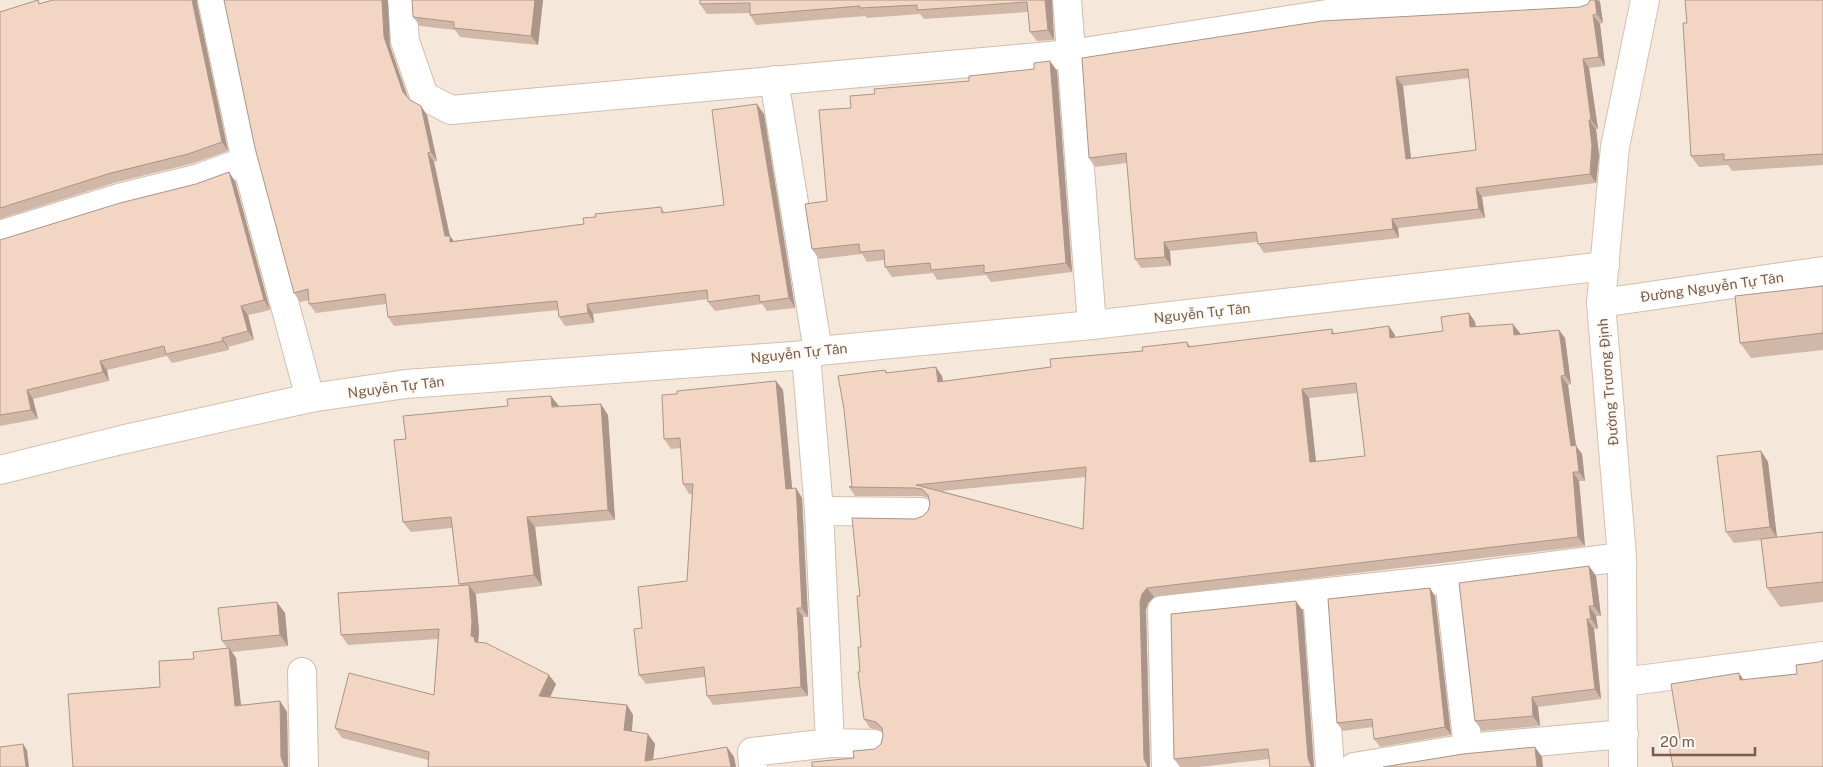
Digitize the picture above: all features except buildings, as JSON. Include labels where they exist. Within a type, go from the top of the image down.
[{"type":"street","points":[[212,0],[246,161],[310,398]]},
{"type":"street","points":[[402,0],[405,40],[424,96],[451,110],[1071,54],[1327,14],[1585,0]]},
{"type":"street","points":[[1068,0],[1092,325]]},
{"type":"street","name":"Đường Trương Định","points":[[1623,767],[1622,557],[1601,303],[1615,147],[1645,0]]},
{"type":"street","points":[[774,80],[812,353],[830,743]]},
{"type":"street","points":[[0,235],[122,197],[199,178],[246,161]]},
{"type":"street","name":"Nguyễn Tự Tân","points":[[0,470],[121,440],[310,398],[406,384],[812,353],[1092,325],[1605,266]]},
{"type":"street","name":"Đường Nguyễn Tự Tân","points":[[1601,303],[1823,271]]},
{"type":"street","points":[[819,511],[921,512]]},
{"type":"street","points":[[1166,767],[1162,610],[1449,579],[1622,557]]},
{"type":"street","points":[[1449,579],[1468,748]]},
{"type":"street","points":[[1317,594],[1330,767]]},
{"type":"street","points":[[1623,682],[1823,656]]},
{"type":"street","points":[[302,672],[304,767]]},
{"type":"street","points":[[1354,767],[1468,748],[1624,734]]},
{"type":"street","points":[[753,767],[752,752],[830,743],[874,744]]},
{"type":"shaded area","points":[[0,0],[1823,0],[1823,767],[0,767]]}]
